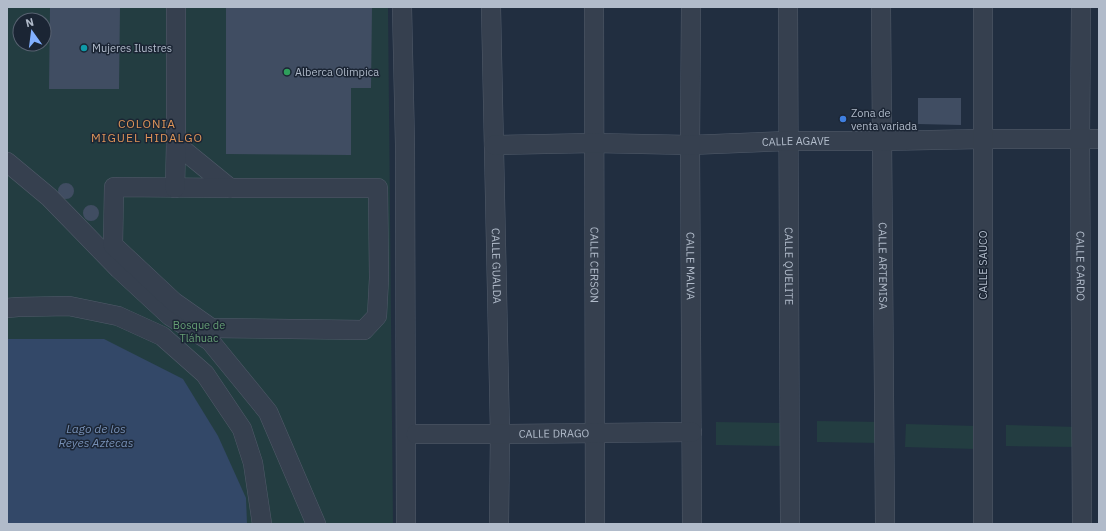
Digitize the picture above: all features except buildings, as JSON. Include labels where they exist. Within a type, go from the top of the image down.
[{"type":"street","points":[[175,188],[176,7]]},
{"type":"street","points":[[402,7],[405,145],[406,524]]},
{"type":"street","name":"CALLE GUALDA","points":[[491,7],[500,434],[499,524]]},
{"type":"street","name":"CALLE CERSON","points":[[594,7],[595,524]]},
{"type":"street","name":"CALLE MALVA","points":[[691,7],[690,145],[692,524]]},
{"type":"street","name":"CALLE QUELITE","points":[[788,7],[790,524]]},
{"type":"street","name":"CALLE ARTEMISA","points":[[881,7],[885,524]]},
{"type":"street","name":"CALLE SAUCO","points":[[983,7],[983,524]]},
{"type":"street","name":"CALLE CARDO","points":[[1081,7],[1080,139],[1082,524]]},
{"type":"street","name":"CALLE AGAVE","points":[[494,145],[594,143],[690,145],[789,141],[1099,139]]},
{"type":"street","points":[[176,144],[230,188]]},
{"type":"street","points":[[7,162],[49,197],[119,269],[170,316],[210,341],[268,412],[316,524]]},
{"type":"street","points":[[114,187],[175,188],[378,188],[379,278],[377,316],[364,330],[212,328],[174,302],[113,244],[114,187]]},
{"type":"street","points":[[7,308],[69,306],[118,316],[162,336],[205,374],[242,428],[253,463],[262,524]]},
{"type":"street","points":[[162,336],[170,316]]},
{"type":"street","name":"CALLE DRAGO","points":[[416,434],[692,432]]},
{"type":"green space","name":"Bosque de Tláhuac","points":[[7,7],[388,7],[393,524],[7,524]]},
{"type":"green space","points":[[817,421],[882,422],[882,443],[817,442]]},
{"type":"green space","points":[[716,422],[788,423],[788,446],[716,445]]},
{"type":"green space","points":[[906,424],[976,426],[976,449],[905,447]]},
{"type":"green space","points":[[1006,425],[1077,427],[1077,447],[1006,446]]},
{"type":"water","name":"Lago de los Reyes Aztecas","points":[[7,339],[104,339],[183,379],[218,436],[246,498],[247,524],[7,524]]},
{"type":"place","name":"Mujeres Ilustres","points":[[84,48]]},
{"type":"place","name":"Alberca Olimpica","points":[[287,72]]},
{"type":"place","name":"Zona de venta variada","points":[[843,119]]},
{"type":"district","name":"COLONIA MIGUEL HIDALGO","points":[[147,130]]}]
